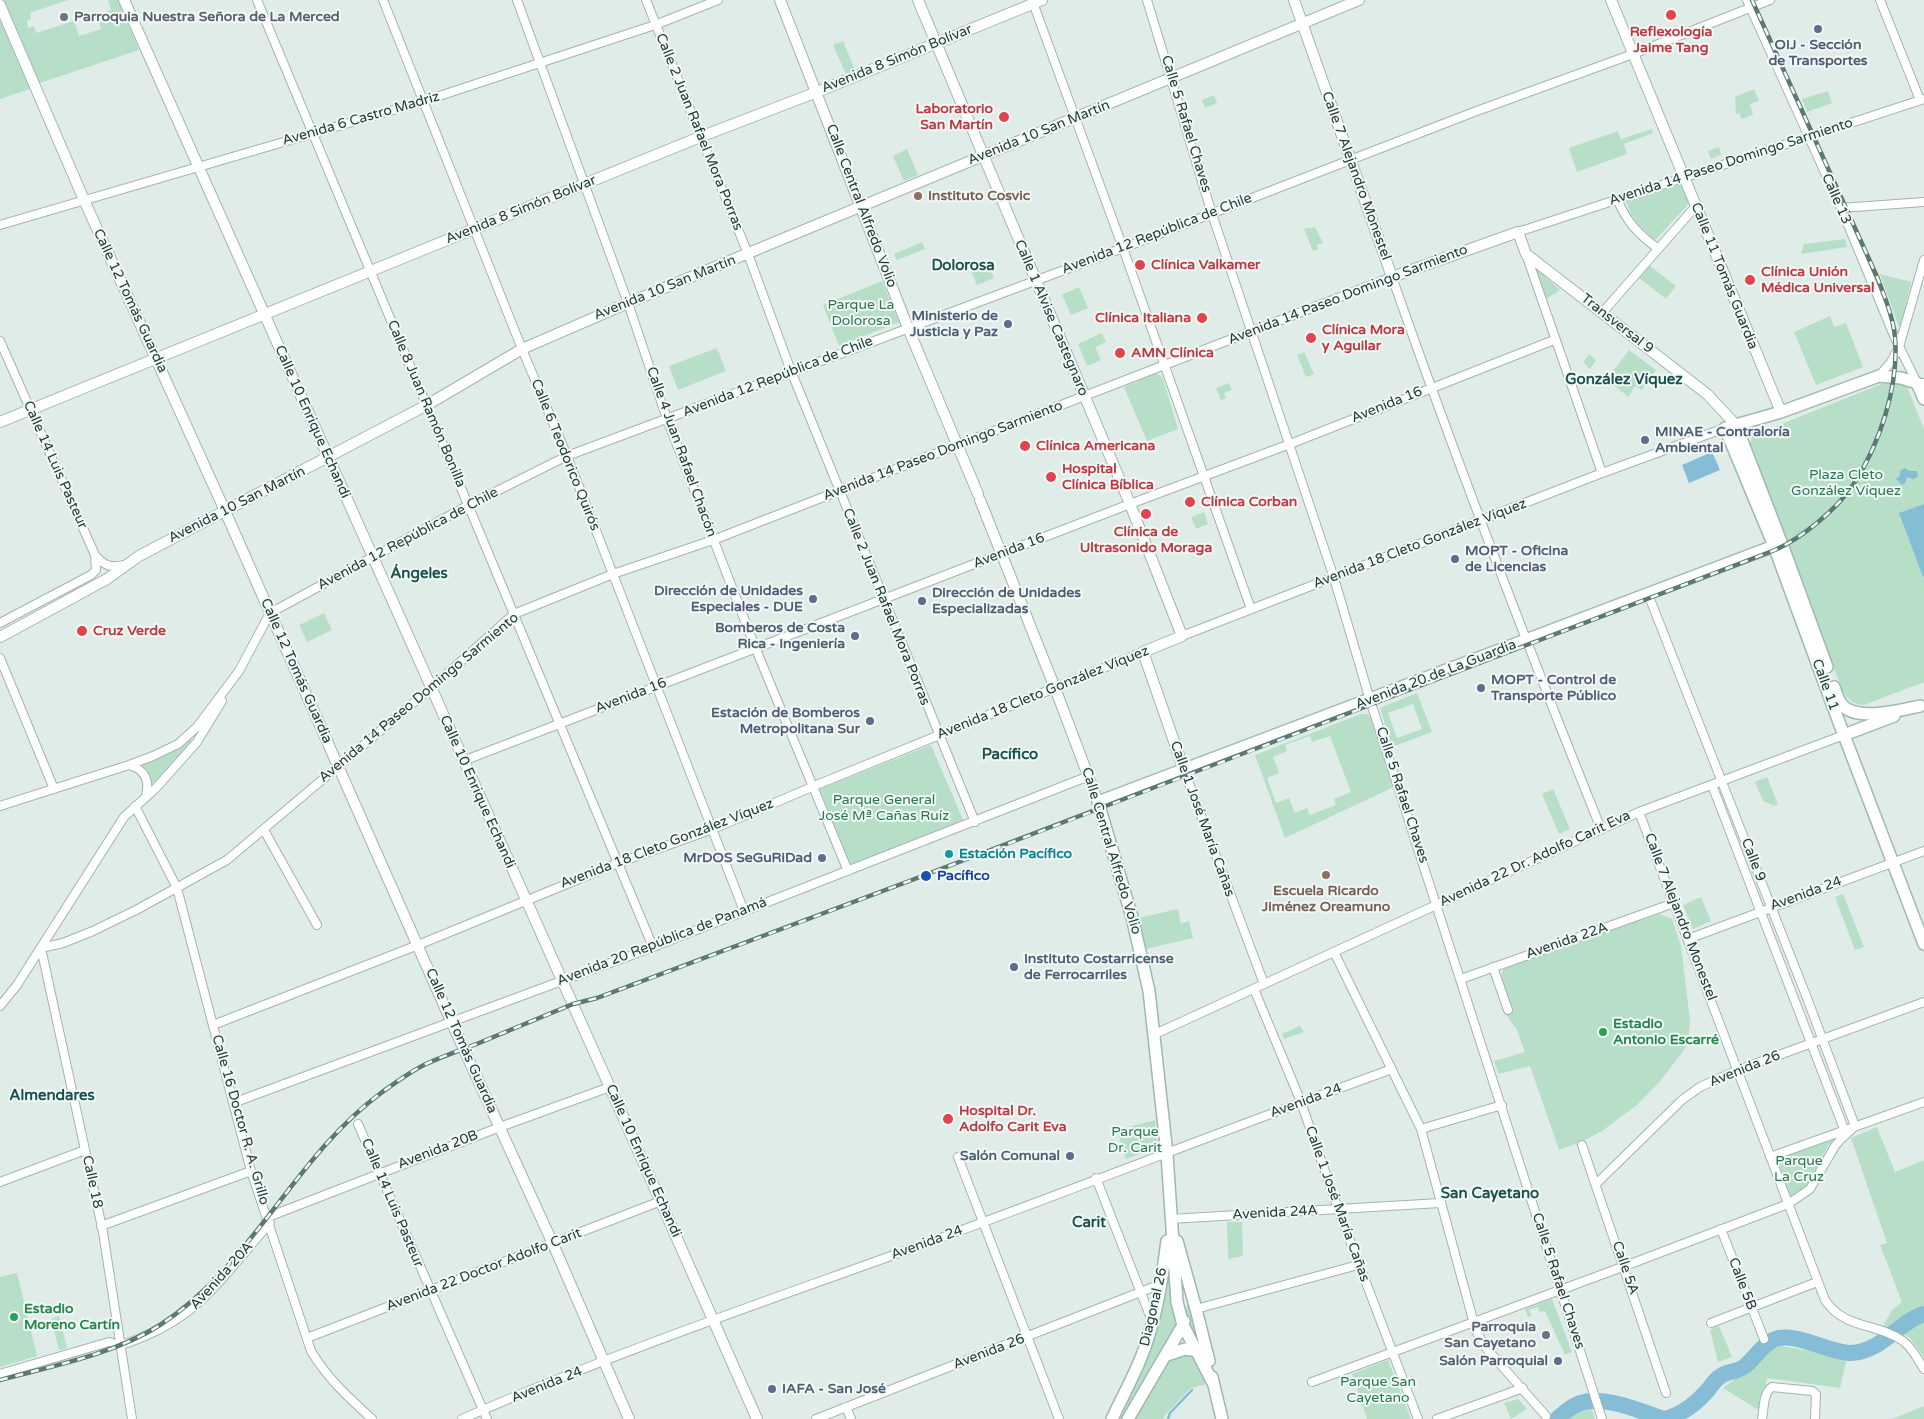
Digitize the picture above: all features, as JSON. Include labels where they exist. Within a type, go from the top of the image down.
[{"type":"main road","name":"Avenida 18 Cleto González Víquez","points":[[1730,426],[1781,412],[1879,376],[1901,378],[1921,383]]},
{"type":"main road","name":"Calle 13","points":[[1921,383],[1924,399]]},
{"type":"main road","name":"Calle 11","points":[[1730,426],[1838,700],[1843,707],[1860,713],[1885,713],[1922,705]]},
{"type":"main road","name":"Calle 11","points":[[1778,545],[1834,709],[1924,944]]},
{"type":"main road","name":"Avenida 20 de La Guardia","points":[[1098,802],[1778,545]]},
{"type":"main road","name":"Avenida 22 Dr. Adolfo Carit Eva","points":[[1844,735],[1922,705]]},
{"type":"main road","points":[[1834,709],[1850,718],[1858,719],[1885,713]]},
{"type":"main road","name":"Calle Central Alfredo Volio","points":[[1098,802],[1149,991],[1167,1154],[1177,1302],[1183,1325],[1213,1382]]},
{"type":"main road","name":"Calle Central Alfredo Volio","points":[[1170,1219],[1196,1309],[1222,1419]]},
{"type":"main road","name":"Diagonal 26","points":[[1112,1419],[1142,1357],[1153,1322],[1161,1284],[1170,1219]]},
{"type":"main road","name":"Diagonal 26","points":[[1128,1419],[1183,1325],[1185,1272]]},
{"type":"main road","points":[[1167,1355],[1185,1349],[1198,1351]]},
{"type":"street","name":"Calle 10 Enrique Echandi","points":[[124,0],[200,166],[372,559],[757,1419]]},
{"type":"street","name":"Calle 8 Juan Ramón Bonilla","points":[[257,0],[653,947]]},
{"type":"street","name":"Calle 6 Teodorico Quirós","points":[[383,0],[522,349],[567,456],[744,911]]},
{"type":"street","name":"Calle 4 Juan Rafael Chacón","points":[[517,0],[628,303],[667,419],[755,647],[848,872]]},
{"type":"street","name":"Calle 2 Juan Rafael Mora Porras","points":[[646,0],[748,254],[791,372],[974,822]]},
{"type":"street","name":"Avenida 6 Castro Madriz","points":[[0,225],[424,101],[655,25],[718,0]]},
{"type":"street","name":"Calle Central Alfredo Volio","points":[[780,0],[908,328],[1056,688],[1098,802]]},
{"type":"street","name":"Calle 1 Alvise Castegnaro","points":[[918,0],[1130,504],[1182,636]]},
{"type":"street","name":"Calle 5 Rafael Chaves","points":[[1147,0],[1212,214],[1334,578],[1370,700],[1602,1419]]},
{"type":"street","name":"Calle 7 Alejandro Monestel","points":[[1294,0],[1431,388],[1526,641],[1601,829]]},
{"type":"street","name":"Avenida 10 San Martín","points":[[0,636],[108,579],[139,556],[328,459],[427,405],[522,349],[628,303],[1359,0]]},
{"type":"street","name":"Calle 11 Tomás Guardia","points":[[1611,0],[1781,412]]},
{"type":"street","name":"Avenida 12 República de Chile","points":[[270,613],[468,505],[567,456],[1123,248],[1474,112],[1633,54],[1748,4],[1770,0]]},
{"type":"street","points":[[1880,0],[1922,99]]},
{"type":"street","name":"Avenida 8 Simón Bolívar","points":[[0,422],[370,270],[817,92],[1036,1]]},
{"type":"street","points":[[1036,1],[1251,609]]},
{"type":"street","name":"Calle 13","points":[[1748,4],[1841,208],[1899,347],[1921,383]]},
{"type":"street","name":"Calle 12 Tomás Guardia","points":[[0,5],[84,200],[225,511],[451,1021],[553,1244],[629,1419]]},
{"type":"street","name":"Avenida 14 Paseo Domingo Sarmiento","points":[[40,948],[93,931],[227,860],[431,688],[514,614],[613,574],[714,540],[1392,278],[1518,232],[1922,99]]},
{"type":"street","points":[[1617,199],[1623,214],[1633,228],[1657,248]]},
{"type":"street","points":[[1841,208],[1924,202]]},
{"type":"street","points":[[1602,313],[1657,248],[1695,207]]},
{"type":"street","points":[[1518,232],[1554,340],[1602,473]]},
{"type":"street","name":"Transversal 9","points":[[1526,254],[1707,394],[1730,426]]},
{"type":"street","points":[[1879,376],[1891,362],[1899,347],[1924,260]]},
{"type":"street","points":[[1915,290],[1924,292]]},
{"type":"street","name":"Avenida 16","points":[[463,761],[755,647],[1290,444],[1554,340]]},
{"type":"street","name":"Calle 14 Luis Pasteur","points":[[0,341],[95,555]]},
{"type":"street","name":"Avenida 18 Cleto González Víquez","points":[[213,1025],[418,945],[618,862],[713,829],[812,786],[1182,636],[1602,473],[1730,426]]},
{"type":"street","points":[[95,555],[100,561],[111,567],[127,565]]},
{"type":"street","points":[[0,623],[91,575],[96,570],[95,555]]},
{"type":"street","name":"Calle 9","points":[[1648,594],[1772,907],[1855,1126]]},
{"type":"street","points":[[0,1006],[17,985],[118,826],[146,795],[156,788],[197,742],[270,613]]},
{"type":"street","name":"Calle 1 José María Cañas","points":[[1143,652],[1184,770],[1264,984]]},
{"type":"street","points":[[0,658],[54,789]]},
{"type":"street","points":[[0,806],[129,765],[169,749],[187,737],[197,727],[239,670]]},
{"type":"street","name":"Avenida 22 Dr. Adolfo Carit Eva","points":[[1155,1034],[1639,812],[1844,735]]},
{"type":"street","points":[[129,765],[136,767],[145,776],[148,789],[146,795]]},
{"type":"street","name":"Avenida 20 República de Panamá","points":[[233,1103],[653,947],[1089,776]]},
{"type":"street","name":"Calle 9","points":[[1712,785],[1845,1132]]},
{"type":"street","name":"Calle 16 Doctor R. A. Grillo","points":[[135,806],[177,888],[251,1171],[269,1220],[311,1351],[322,1370],[372,1419]]},
{"type":"street","name":"Calle 7 Alejandro Monestel","points":[[1639,812],[1825,1300],[1839,1316],[1849,1322],[1878,1328],[1903,1341],[1924,1369]]},
{"type":"street","points":[[264,830],[317,925]]},
{"type":"street","name":"Avenida 24","points":[[1688,939],[1924,851]]},
{"type":"street","name":"Avenida 22A","points":[[1461,979],[1674,904]]},
{"type":"street","name":"Calle 18","points":[[40,948],[101,1226],[132,1419]]},
{"type":"street","points":[[1334,952],[1420,1128],[1473,1322],[1480,1338],[1486,1348],[1546,1416]]},
{"type":"street","points":[[1494,967],[1508,1010]]},
{"type":"street","name":"Calle 1 José María Cañas","points":[[1254,989],[1301,1102],[1358,1265],[1418,1419]]},
{"type":"street","name":"Avenida 26","points":[[1596,1184],[1682,1100],[1700,1087],[1738,1070],[1924,1002]]},
{"type":"street","name":"Avenida 24","points":[[462,1419],[604,1362],[1392,1069]]},
{"type":"street","name":"Avenida 20B","points":[[269,1220],[379,1174],[610,1087]]},
{"type":"street","points":[[1770,1157],[1845,1132],[1855,1126],[1924,1102]]},
{"type":"street","points":[[1420,1128],[1502,1105]]},
{"type":"street","name":"Calle 14 Luis Pasteur","points":[[358,1124],[487,1419]]},
{"type":"street","points":[[1312,1382],[1788,1204],[1810,1189],[1845,1132]]},
{"type":"street","name":"Calle 5A","points":[[1582,1145],[1625,1266],[1666,1392]]},
{"type":"street","points":[[0,1182],[85,1150]]},
{"type":"street","points":[[958,1157],[1059,1419]]},
{"type":"street","points":[[101,1226],[251,1171]]},
{"type":"street","points":[[1096,1178],[1153,1322]]},
{"type":"street","name":"Avenida 22 Doctor Adolfo Carit","points":[[308,1338],[661,1201]]},
{"type":"street","name":"Avenida 24A","points":[[1170,1219],[1440,1203]]},
{"type":"street","name":"Avenida 20A","points":[[0,1374],[108,1342],[120,1346],[176,1322],[200,1304],[269,1220]]},
{"type":"street","name":"Calle 5B","points":[[1721,1229],[1764,1339]]},
{"type":"street","points":[[1196,1309],[1358,1265]]},
{"type":"street","points":[[1712,1323],[1817,1282]]},
{"type":"street","name":"Avenida 26","points":[[816,1419],[1161,1284]]},
{"type":"street","points":[[1762,1419],[1768,1389],[1772,1387],[1812,1391],[1816,1394],[1815,1419]]},
{"type":"street","points":[[1437,1419],[1523,1388]]},
{"type":"street","points":[[846,1407],[851,1419]]},
{"type":"green space","points":[[2,0],[68,0],[30,13],[31,19],[27,21],[28,28],[34,26],[36,33],[74,21],[79,36],[101,29],[97,14],[111,10],[108,0],[118,0],[139,50],[37,84]]},
{"type":"green space","points":[[0,20],[30,89],[0,99]]},
{"type":"green space","points":[[843,41],[855,70],[846,74],[833,45]]},
{"type":"green space","points":[[1754,89],[1759,101],[1750,104],[1753,115],[1742,119],[1739,113],[1736,114],[1735,97]]},
{"type":"green space","points":[[1828,91],[1832,103],[1807,112],[1802,99]]},
{"type":"green space","points":[[1214,95],[1217,103],[1205,108],[1202,100]]},
{"type":"green space","points":[[1652,129],[1653,133],[1624,144],[1627,154],[1577,172],[1569,148],[1618,131],[1621,139]]},
{"type":"green space","points":[[1719,147],[1721,155],[1711,159],[1708,151]]},
{"type":"green space","points":[[907,149],[918,175],[904,181],[893,156]]},
{"type":"green space","points":[[1680,183],[1689,201],[1686,207],[1655,240],[1634,219],[1627,202]]},
{"type":"green space","points":[[1315,227],[1323,243],[1317,245],[1318,249],[1313,251],[1304,229]]},
{"type":"green space","points":[[1845,239],[1847,247],[1801,254],[1804,244]]},
{"type":"green space","points":[[922,242],[925,249],[897,260],[894,254]]},
{"type":"green space","points":[[987,262],[994,278],[977,285],[970,269]]},
{"type":"green space","points":[[1649,265],[1676,286],[1666,299],[1638,277]]},
{"type":"green space","points":[[1533,266],[1560,290],[1545,300]]},
{"type":"green space","points":[[1880,274],[1911,282],[1899,327]]},
{"type":"green space","name":"Parque La Dolorosa","points":[[882,281],[899,322],[839,346],[823,305]]},
{"type":"green space","points":[[1079,287],[1088,308],[1071,315],[1062,295]]},
{"type":"green space","points":[[1830,316],[1834,327],[1846,323],[1863,367],[1816,385],[1794,332]]},
{"type":"green space","points":[[1102,333],[1106,342],[1095,347],[1101,360],[1087,366],[1078,344]]},
{"type":"green space","points":[[717,348],[726,371],[678,390],[669,366]]},
{"type":"green space","points":[[1629,350],[1656,370],[1642,390],[1635,386],[1628,397],[1607,379]]},
{"type":"green space","points":[[1304,352],[1314,374],[1306,377],[1297,355]]},
{"type":"green space","points":[[1589,354],[1596,360],[1590,369],[1583,362]]},
{"type":"green space","points":[[1154,374],[1160,375],[1163,379],[1178,429],[1147,441],[1124,387]]},
{"type":"green space","name":"Plaza Cleto González Víquez","points":[[1894,379],[1906,384],[1924,429],[1924,682],[1864,705],[1852,701],[1843,692],[1749,448],[1752,437],[1759,433]]},
{"type":"green space","points":[[1229,383],[1232,390],[1224,393],[1226,398],[1221,400],[1216,388]]},
{"type":"green space","points":[[1204,512],[1208,524],[1196,529],[1191,517]]},
{"type":"green space","points":[[324,613],[332,630],[307,642],[299,625]]},
{"type":"green space","points":[[1417,693],[1432,732],[1392,747],[1380,708]],"holes":[[[1413,704],[1422,729],[1397,738],[1388,713]]]},
{"type":"green space","points":[[1361,714],[1366,714],[1370,716],[1394,787],[1285,838],[1255,755]],"holes":[[[1310,736],[1312,742],[1330,736],[1351,792],[1334,799],[1336,805],[1310,815],[1307,808],[1295,813],[1289,798],[1276,803],[1267,778],[1279,773],[1273,757],[1287,751],[1285,745]]]},
{"type":"green space","points":[[190,740],[192,741],[171,767],[152,784],[146,773],[138,765],[180,748]]},
{"type":"green space","name":"Parque General José Mª Cañas Ruíz","points":[[931,745],[964,822],[850,866],[820,789]]},
{"type":"green space","points":[[1767,777],[1778,804],[1774,806],[1763,801],[1755,782]]},
{"type":"green space","points":[[1553,789],[1570,829],[1559,834],[1542,794]]},
{"type":"green space","points":[[1843,894],[1864,947],[1855,950],[1835,897]]},
{"type":"green space","points":[[1701,897],[1711,921],[1693,929],[1683,905]]},
{"type":"green space","points":[[1178,909],[1181,924],[1189,921],[1193,938],[1146,949],[1138,918]]},
{"type":"green space","name":"Estadio Antonio Escarré","points":[[1659,914],[1672,919],[1681,946],[1690,1020],[1688,1041],[1684,1050],[1661,1080],[1638,1104],[1602,1131],[1581,1142],[1559,1150],[1530,1066],[1499,1074],[1494,1061],[1525,1052],[1517,1030],[1504,1012],[1512,1008],[1506,994],[1502,973],[1505,968],[1512,964]]},
{"type":"green space","points":[[1300,1026],[1304,1032],[1284,1039],[1282,1034]]},
{"type":"green space","name":"Parque Dr. Carit","points":[[1155,1120],[1158,1148],[1126,1159],[1117,1130]]},
{"type":"green space","points":[[1877,1127],[1895,1172],[1924,1160],[1924,1357],[1910,1338],[1902,1333],[1916,1321],[1913,1314],[1901,1321],[1893,1330],[1883,1326],[1892,1310],[1902,1302],[1880,1245],[1887,1243],[1851,1138]]},
{"type":"green space","name":"Parque La Cruz","points":[[1838,1136],[1828,1146],[1808,1185],[1790,1196],[1777,1159]]},
{"type":"green space","points":[[1227,1222],[1242,1222],[1243,1256],[1228,1259]]},
{"type":"green space","points":[[1171,1239],[1176,1327],[1122,1419],[1118,1419],[1149,1347]]},
{"type":"green space","name":"Estadio Moreno Cartín","points":[[17,1273],[37,1356],[0,1367],[0,1277]]},
{"type":"green space","points":[[1188,1296],[1208,1366],[1185,1320]]},
{"type":"green space","points":[[1552,1299],[1572,1352],[1565,1355],[1545,1311],[1540,1312],[1538,1307],[1529,1310],[1532,1316],[1528,1317],[1525,1309]]},
{"type":"green space","points":[[59,1316],[67,1348],[59,1350],[51,1319]]},
{"type":"green space","points":[[1719,1326],[1732,1357],[1718,1362],[1710,1330]]},
{"type":"green space","points":[[1781,1346],[1847,1357],[1840,1388],[1767,1378],[1762,1408],[1757,1409],[1723,1388],[1768,1351]]},
{"type":"green space","points":[[1186,1353],[1198,1358],[1207,1384],[1191,1388],[1163,1419],[1135,1419],[1168,1361],[1177,1354]]},
{"type":"green space","name":"Parque San Cayetano","points":[[1388,1360],[1411,1419],[1367,1419],[1352,1374]]},
{"type":"green space","points":[[1518,1399],[1527,1409],[1511,1419],[1504,1403]]},
{"type":"green space","points":[[1590,1404],[1595,1419],[1563,1419],[1572,1411]]},
{"type":"green space","points":[[1924,1406],[1924,1419],[1892,1419]]},
{"type":"water","points":[[1712,452],[1720,470],[1689,483],[1682,465]]},
{"type":"water","points":[[1905,468],[1909,471],[1917,471],[1918,476],[1914,479],[1907,477],[1902,485],[1896,479],[1900,476],[1900,471]]},
{"type":"water","points":[[1924,504],[1924,576],[1923,577],[1899,513]]},
{"type":"waterway","points":[[1665,1419],[1677,1415],[1694,1404],[1717,1379],[1724,1374],[1742,1368],[1765,1345],[1773,1340],[1791,1338],[1832,1350],[1851,1353],[1872,1348],[1906,1323],[1924,1314]]},
{"type":"waterway","points":[[1168,1419],[1170,1413],[1192,1390]]},
{"type":"waterway","points":[[1557,1419],[1577,1404],[1590,1401],[1611,1402],[1664,1419]]},
{"type":"railway","points":[[0,1380],[83,1358],[123,1344],[160,1325],[192,1301],[221,1273],[297,1179],[350,1119],[381,1093],[426,1064],[573,1004],[597,998],[892,888],[1775,550],[1818,522],[1838,504],[1853,485],[1872,451],[1891,395],[1894,375],[1895,337],[1891,315],[1878,279],[1752,0]]},
{"type":"place","name":"Reflexología Jaime Tang","points":[[1671,15]]},
{"type":"place","name":"Parroquia Nuestra Señora de La Merced","points":[[64,17]]},
{"type":"place","name":"OIJ - Sección de Transportes","points":[[1818,29]]},
{"type":"place","name":"Laboratorio San Martín","points":[[1004,117]]},
{"type":"place","name":"Instituto Cosvic","points":[[918,196]]},
{"type":"place","name":"Clínica Valkamer","points":[[1140,265]]},
{"type":"place","name":"Clínica Unión Médica Universal","points":[[1750,280]]},
{"type":"place","name":"Clínica Italiana","points":[[1202,318]]},
{"type":"place","name":"Ministerio de Justicia y Paz","points":[[1008,324]]},
{"type":"place","name":"Clínica Mora y Aguilar","points":[[1311,338]]},
{"type":"place","name":"AMN Clínica","points":[[1120,353]]},
{"type":"place","name":"MINAE - Contraloría Ambiental","points":[[1645,440]]},
{"type":"place","name":"Clínica Americana","points":[[1025,446]]},
{"type":"place","name":"Hospital Clínica Bíblica","points":[[1051,477]]},
{"type":"place","name":"Clínica Corban","points":[[1190,502]]},
{"type":"place","name":"Clínica de Ultrasonido Moraga","points":[[1146,514]]},
{"type":"place","name":"MOPT - Oficina de Licencias","points":[[1455,559]]},
{"type":"place","name":"Dirección de Unidades Especiales - DUE","points":[[813,599]]},
{"type":"place","name":"Dirección de Unidades Especializadas","points":[[922,601]]},
{"type":"place","name":"Cruz Verde","points":[[82,631]]},
{"type":"place","name":"Bomberos de Costa Rica - Ingeniería","points":[[855,636]]},
{"type":"place","name":"MOPT - Control de Transporte Público","points":[[1481,688]]},
{"type":"place","name":"Estación de Bomberos Metropolitana Sur","points":[[870,721]]},
{"type":"place","name":"Estación Pacífico","points":[[949,854]]},
{"type":"place","name":"MrDOS SeGuRiDad","points":[[822,858]]},
{"type":"place","name":"Escuela Ricardo Jiménez Oreamuno","points":[[1326,875]]},
{"type":"place","name":"Pacífico","points":[[926,876]]},
{"type":"place","name":"Instituto Costarricense de Ferrocarriles","points":[[1014,967]]},
{"type":"place","name":"Estadio Antonio Escarré","points":[[1603,1032]]},
{"type":"place","name":"Hospital Dr. Adolfo Carit Eva","points":[[948,1119]]},
{"type":"place","name":"Salón Comunal","points":[[1070,1156]]},
{"type":"place","name":"Estadio Moreno Cartín","points":[[14,1317]]},
{"type":"place","name":"Parroquia San Cayetano","points":[[1546,1335]]},
{"type":"place","name":"Salón Parroquial","points":[[1558,1361]]},
{"type":"place","name":"IAFA - San José","points":[[772,1389]]},
{"type":"district","name":"Dolorosa","points":[[963,266]]},
{"type":"district","name":"González Víquez","points":[[1624,380]]},
{"type":"district","name":"Ángeles","points":[[419,574]]},
{"type":"district","name":"Pacífico","points":[[1010,755]]},
{"type":"district","name":"Almendares","points":[[52,1096]]},
{"type":"district","name":"San Cayetano","points":[[1490,1194]]},
{"type":"district","name":"Carit","points":[[1089,1223]]}]
